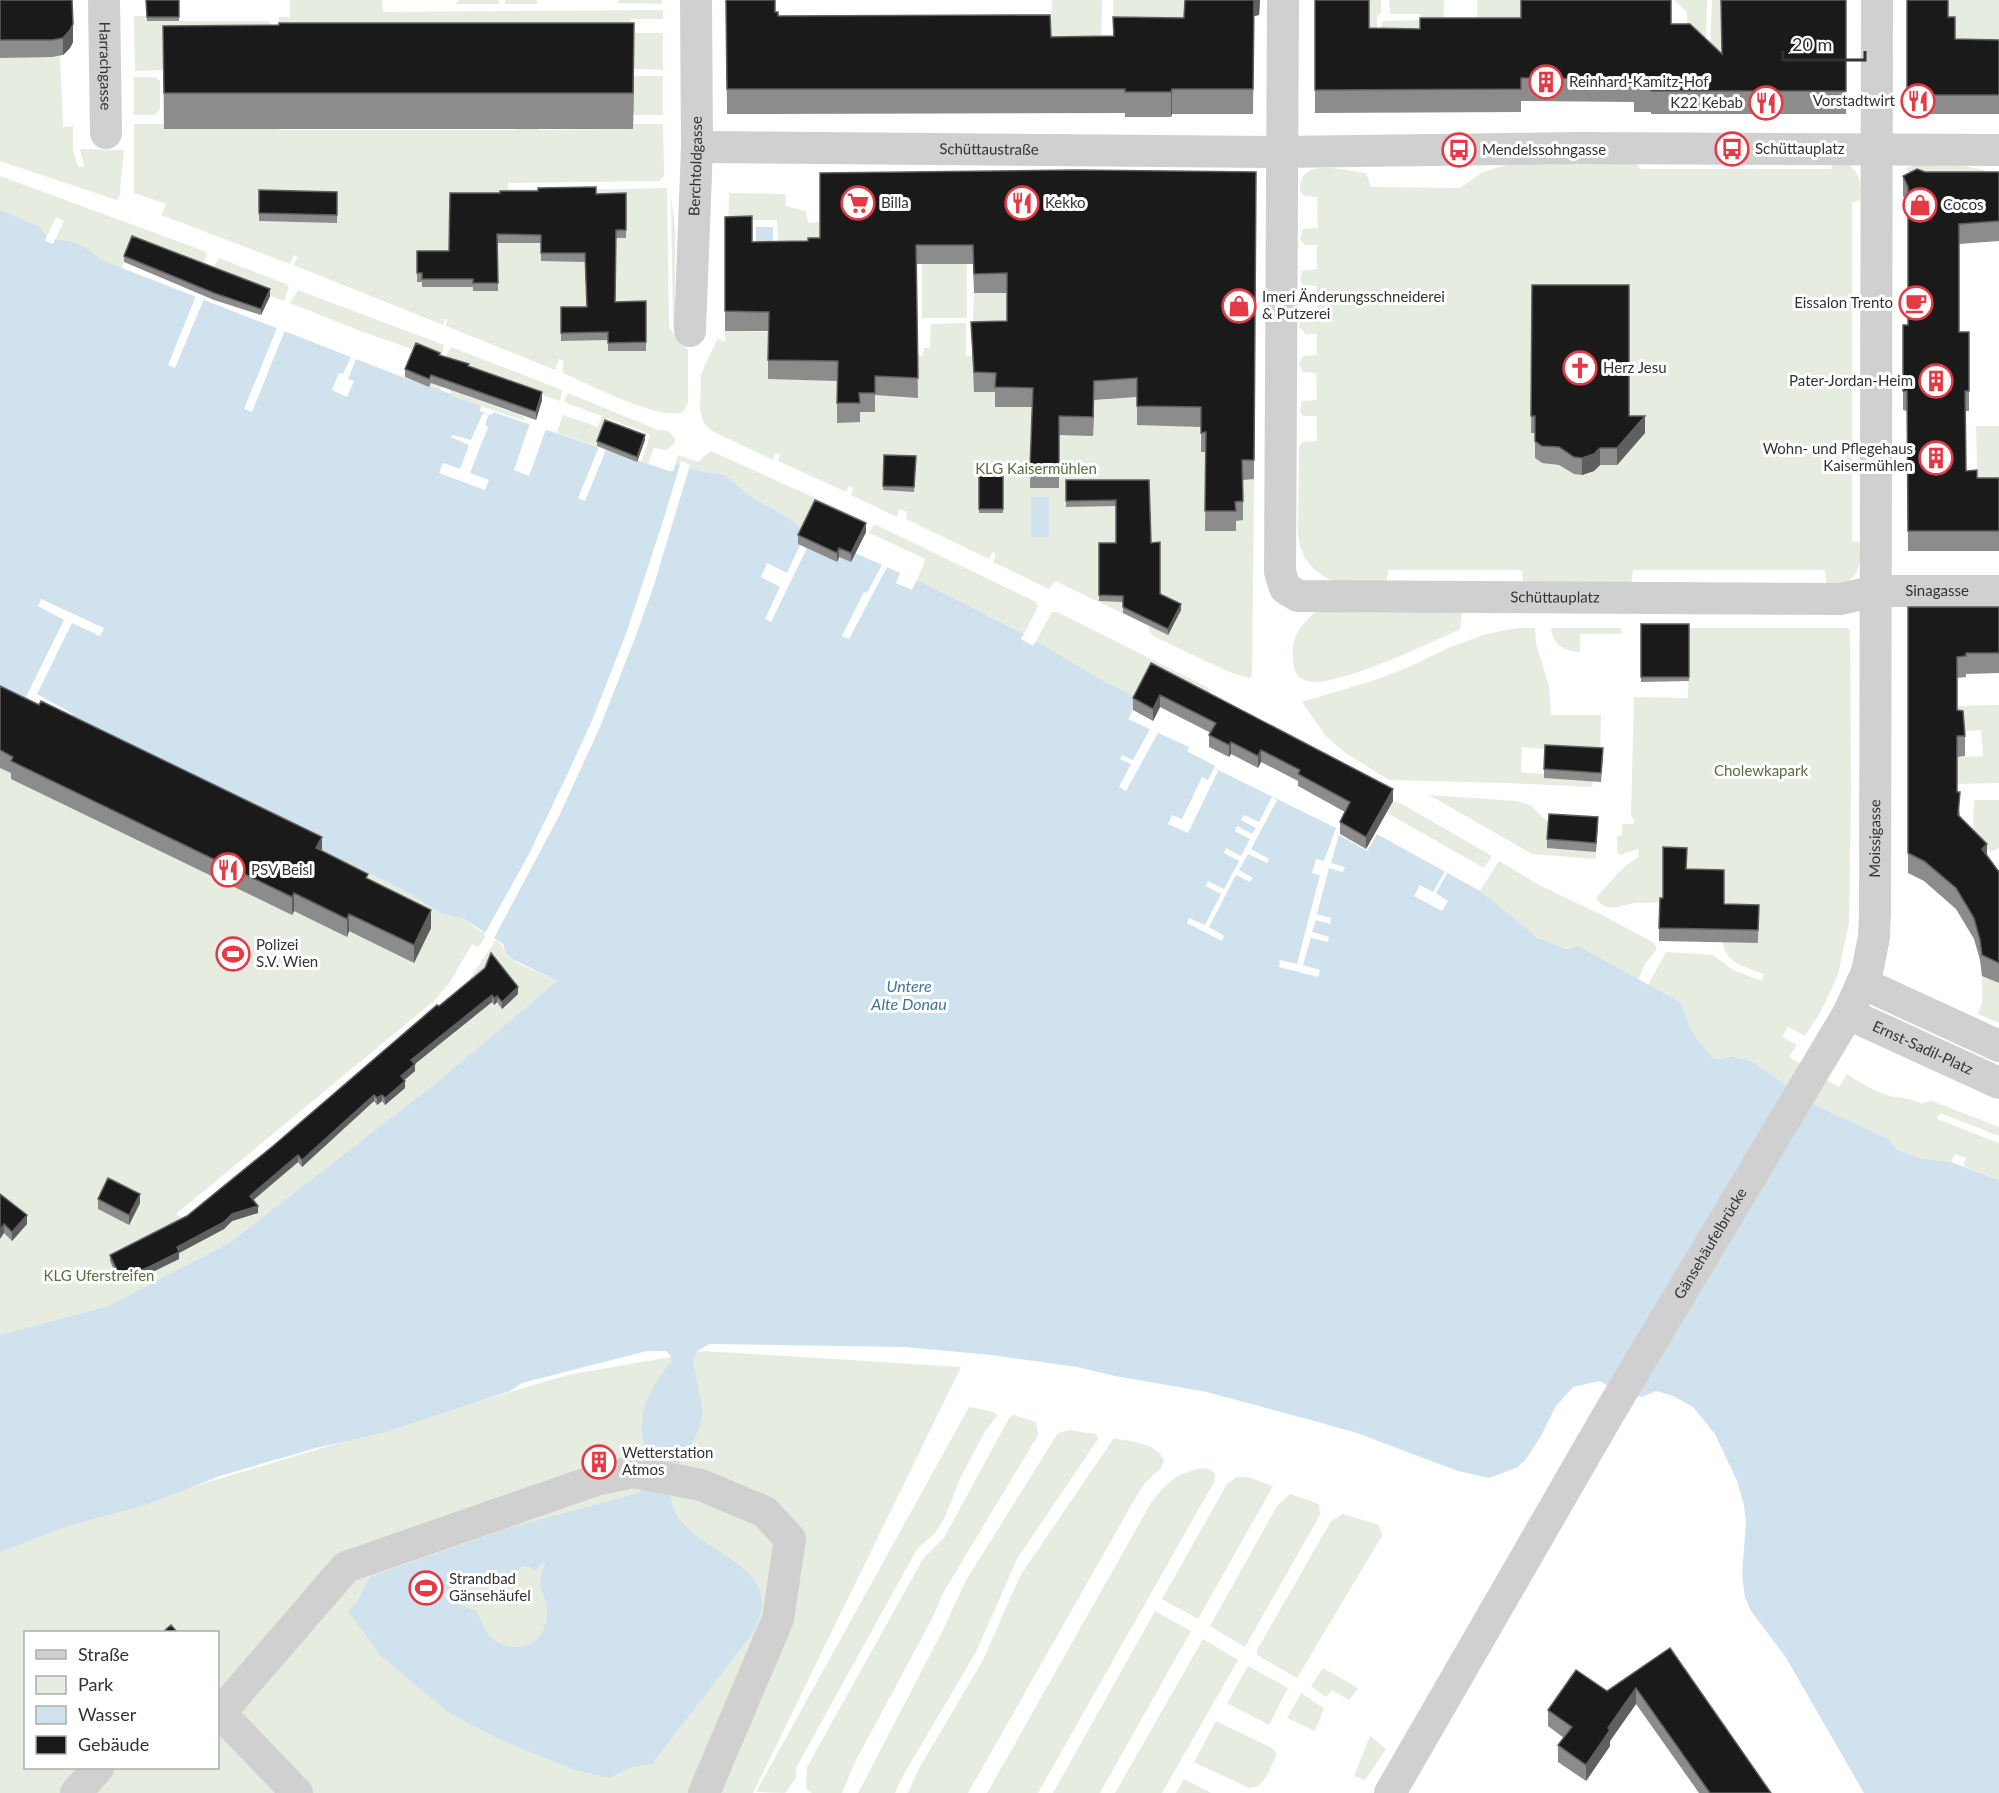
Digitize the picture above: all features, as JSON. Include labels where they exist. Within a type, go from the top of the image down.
[{"type":"street","name":"Harrachgasse","points":[[104,0],[106,133]]},
{"type":"street","name":"Berchtoldgasse","points":[[690,331],[697,147],[696,0]]},
{"type":"street","points":[[1283,0],[1282,152],[1580,148],[1999,150]]},
{"type":"street","points":[[1875,591],[1877,0]]},
{"type":"street","name":"Schüttaustraße","points":[[697,147],[1282,152]]},
{"type":"street","name":"Schüttauplatz","points":[[1282,152],[1280,572],[1285,588],[1298,596],[1530,599],[1624,597],[1841,599],[1875,591]]},
{"type":"street","name":"Sinagasse","points":[[1875,591],[1999,591]]},
{"type":"street","name":"Moissigasse","points":[[1814,1072],[1848,1014],[1867,972],[1874,937],[1875,591]]},
{"type":"street","points":[[1862,982],[1999,1046]]},
{"type":"street","name":"Ernst-Sadil-Platz","points":[[1848,1014],[1999,1083]]},
{"type":"street","name":"Gänsehäufelbrücke","points":[[1390,1793],[1608,1415],[1814,1072]]},
{"type":"street","points":[[297,1793],[219,1713],[346,1567],[599,1479],[634,1472],[701,1485],[765,1512],[790,1539],[778,1619],[705,1793]]},
{"type":"street","points":[[76,1793],[96,1769]]},
{"type":"green space","points":[[290,0],[382,0],[383,12],[663,10],[663,19],[630,19],[631,33],[663,33],[663,70],[634,69],[634,59],[526,59],[526,22],[517,22],[517,59],[279,59],[279,17],[290,17]]},
{"type":"green space","points":[[459,0],[499,0],[499,4],[456,4]]},
{"type":"green space","points":[[505,0],[536,0],[538,4],[505,4]]},
{"type":"green space","points":[[619,0],[662,0],[662,4],[617,3]]},
{"type":"green space","points":[[1052,0],[1102,0],[1101,47],[1050,40]]},
{"type":"green space","points":[[1113,0],[1185,0],[1184,43],[1113,42]]},
{"type":"green space","points":[[1369,0],[1381,0],[1381,13],[1377,16],[1377,51],[1369,52]]},
{"type":"green space","points":[[1389,0],[1444,0],[1443,41],[1382,51],[1382,21],[1421,20],[1420,14],[1390,14]]},
{"type":"green space","points":[[1477,0],[1643,0],[1478,41]]},
{"type":"green space","points":[[1674,0],[1707,0],[1706,41],[1688,42],[1687,12]]},
{"type":"green space","points":[[1712,0],[1721,0],[1721,50],[1710,50]]},
{"type":"green space","points":[[1948,0],[1999,0],[1999,59],[1948,36]]},
{"type":"green space","points":[[134,16],[146,16],[147,21],[268,21],[272,25],[272,61],[163,62],[163,70],[135,71]]},
{"type":"green space","points":[[60,56],[63,127],[73,126],[73,150],[78,167],[84,166],[80,149],[124,150],[120,195],[117,200],[0,161],[0,58]]},
{"type":"green space","points":[[634,76],[663,76],[663,115],[633,115]]},
{"type":"green space","points":[[134,77],[155,77],[160,81],[160,109],[155,115],[134,115]]},
{"type":"green space","points":[[517,114],[538,115],[539,130],[633,129],[633,124],[663,124],[664,176],[660,181],[508,183],[508,189],[667,188],[669,326],[678,342],[688,350],[688,403],[683,412],[672,413],[642,407],[565,374],[562,370],[564,361],[559,359],[555,370],[446,326],[447,319],[443,325],[293,265],[298,257],[294,255],[290,264],[161,215],[166,204],[134,193],[134,124],[164,124],[164,129],[256,129],[279,122],[279,130],[516,130]]},
{"type":"green space","points":[[1637,163],[1640,169],[1831,169],[1833,164],[1848,164],[1856,171],[1860,185],[1860,200],[1852,203],[1852,541],[1859,542],[1860,554],[1853,577],[1843,584],[1829,585],[1826,581],[1825,570],[1633,570],[1631,584],[1523,583],[1522,570],[1390,570],[1387,583],[1348,584],[1329,579],[1321,574],[1303,553],[1298,534],[1299,447],[1302,442],[1317,441],[1317,416],[1304,416],[1300,412],[1302,401],[1317,400],[1316,373],[1303,372],[1299,364],[1303,356],[1317,355],[1317,334],[1306,334],[1299,327],[1303,317],[1317,315],[1317,286],[1303,285],[1300,280],[1302,271],[1317,269],[1317,245],[1305,245],[1300,239],[1303,229],[1318,228],[1317,197],[1304,196],[1300,191],[1301,180],[1306,173],[1314,169],[1335,168],[1366,173],[1371,187],[1460,188],[1483,172],[1510,164]]},
{"type":"green space","points":[[1916,164],[1953,164],[1984,170],[1985,176],[1911,177],[1906,168]]},
{"type":"green space","points":[[0,176],[204,251],[207,254],[201,273],[132,243],[121,270],[53,244],[64,221],[56,217],[45,241],[0,234]]},
{"type":"green space","points":[[729,193],[785,194],[786,206],[806,211],[808,223],[820,222],[820,257],[779,255],[777,220],[749,220],[728,236]]},
{"type":"green space","points":[[671,195],[675,227],[675,329],[681,341],[673,328]]},
{"type":"green space","name":"KLG Kaisermühlen","points":[[1006,257],[1007,375],[1099,400],[1152,396],[1192,302],[1201,452],[1206,452],[1206,480],[1254,479],[1252,675],[1249,678],[1229,672],[1155,637],[1149,631],[1149,626],[1055,581],[1049,589],[993,562],[996,554],[992,552],[989,559],[906,519],[907,512],[899,509],[897,517],[851,495],[853,488],[849,486],[846,492],[778,461],[780,455],[775,453],[773,460],[712,431],[703,422],[700,408],[701,374],[717,340],[725,342],[725,331],[819,332],[923,356],[924,348],[930,348],[931,324],[966,323],[966,356],[972,356],[972,349],[988,348],[987,314],[986,346],[972,342],[974,293],[987,293]]},
{"type":"green space","points":[[219,258],[286,284],[289,287],[284,301],[217,276],[209,276]]},
{"type":"green space","points":[[922,264],[967,264],[967,318],[922,318]]},
{"type":"green space","points":[[298,290],[444,345],[441,359],[360,331],[290,303]]},
{"type":"green space","points":[[451,347],[562,390],[560,401],[456,366],[460,393],[524,417],[525,421],[457,398],[453,418],[450,389],[441,387],[442,396],[397,375],[429,387]]},
{"type":"green space","points":[[568,393],[658,430],[668,431],[675,438],[675,443],[667,450],[654,448],[648,464],[641,462],[649,434],[607,418],[597,446],[599,447],[546,429],[557,432],[563,415],[598,427],[602,416],[564,402]]},
{"type":"green space","points":[[1976,426],[1999,426],[1999,498],[1978,498]]},
{"type":"green space","points":[[711,451],[866,521],[862,530],[804,531],[789,518],[751,497],[725,475],[700,471],[676,463],[678,455],[699,462]]},
{"type":"green space","points":[[874,524],[1036,602],[1038,607],[1024,634],[987,615],[908,601],[926,559],[869,533]]},
{"type":"green space","points":[[1052,612],[1057,612],[1207,687],[1210,691],[1204,702],[1151,676],[1128,719],[1036,641]]},
{"type":"green space","points":[[1315,612],[1462,612],[1460,629],[1383,663],[1320,682],[1307,681],[1298,676],[1292,652],[1297,633]]},
{"type":"green space","points":[[1517,628],[1535,628],[1536,644],[1549,686],[1551,715],[1601,715],[1600,757],[1545,754],[1545,749],[1522,747],[1521,772],[1544,774],[1545,778],[1593,781],[1592,787],[1389,780],[1344,752],[1326,736],[1302,702],[1378,679],[1486,634]]},
{"type":"green space","points":[[1551,628],[1621,628],[1622,634],[1580,634],[1580,652],[1560,646],[1554,639]]},
{"type":"green space","name":"Cholewkapark","points":[[1689,628],[1847,628],[1850,630],[1849,923],[1838,975],[1820,1013],[1805,1036],[1788,1027],[1782,1037],[1797,1045],[1789,1057],[1839,1087],[1847,1074],[1890,1096],[1923,1104],[1932,1101],[1999,1127],[1999,1136],[1940,1113],[1937,1119],[1999,1143],[1999,1180],[1963,1166],[1966,1158],[1955,1154],[1951,1162],[1924,1159],[1897,1150],[1889,1139],[1819,1107],[1751,1061],[1731,1056],[1713,1058],[1692,1032],[1680,1002],[1648,985],[1666,952],[1713,955],[1733,970],[1762,981],[1764,974],[1744,967],[1727,955],[1723,942],[1758,943],[1759,917],[1668,903],[1652,902],[1606,907],[1597,900],[1597,897],[1616,875],[1639,857],[1638,849],[1620,855],[1617,852],[1617,836],[1622,836],[1622,824],[1633,824],[1635,820],[1631,816],[1634,697],[1688,698]]},
{"type":"green space","name":"Polizei S.V. Wien","points":[[0,697],[324,854],[346,862],[409,893],[442,914],[464,919],[480,931],[488,933],[478,947],[472,944],[450,982],[435,1000],[176,1214],[186,1220],[467,983],[496,940],[511,959],[557,981],[441,1079],[229,1243],[108,1306],[0,1335]]},
{"type":"green space","points":[[1999,705],[1999,783],[1957,784],[1957,757],[1983,756],[1981,730],[1957,731],[1957,706]]},
{"type":"green space","points":[[1429,795],[1516,801],[1530,805],[1549,823],[1596,852],[1596,859],[1532,854]]},
{"type":"green space","points":[[1974,800],[1999,800],[1999,848],[1991,852],[1973,836]]},
{"type":"green space","points":[[1393,801],[1492,856],[1484,868],[1387,813]]},
{"type":"green space","points":[[1499,861],[1541,886],[1654,943],[1657,949],[1645,964],[1638,981],[1578,947],[1566,948],[1539,938],[1526,930],[1480,891]]},
{"type":"green space","points":[[1982,976],[1999,983],[1999,1023],[1978,1014],[1982,1003]]},
{"type":"green space","name":"Strandbad Gänsehäufel","points":[[705,1351],[961,1367],[753,1793],[0,1793],[0,1544],[567,1375]]},
{"type":"green space","points":[[969,1407],[995,1412],[997,1416],[985,1431],[960,1479],[945,1517],[935,1533],[917,1549],[796,1768],[796,1778],[785,1793],[756,1792]]},
{"type":"green space","points":[[1014,1415],[1036,1422],[1038,1435],[942,1595],[933,1617],[855,1762],[842,1793],[812,1793],[806,1789],[807,1767],[923,1559],[944,1538],[1009,1418]]},
{"type":"green space","points":[[1069,1430],[1096,1434],[1098,1439],[1017,1559],[976,1652],[895,1793],[858,1793],[943,1630],[965,1582],[1058,1433]]},
{"type":"green space","points":[[1114,1438],[1143,1444],[1156,1450],[1164,1461],[1161,1468],[1145,1483],[1132,1504],[968,1793],[908,1793],[918,1770],[983,1660],[1020,1576]]},
{"type":"green space","points":[[1202,1468],[1210,1469],[1215,1474],[1214,1482],[1038,1793],[987,1793],[1151,1503],[1172,1480]]},
{"type":"green space","points":[[1237,1477],[1248,1477],[1273,1486],[1198,1619],[1162,1599],[1227,1484]]},
{"type":"green space","points":[[1290,1494],[1319,1504],[1320,1515],[1245,1647],[1210,1626],[1277,1506]]},
{"type":"green space","points":[[1343,1514],[1379,1525],[1382,1536],[1297,1678],[1257,1655],[1257,1650],[1331,1521]]},
{"type":"green space","points":[[1155,1611],[1191,1631],[1100,1793],[1053,1793]]},
{"type":"green space","points":[[1203,1639],[1238,1660],[1162,1793],[1115,1793]]},
{"type":"green space","points":[[1248,1666],[1288,1688],[1269,1725],[1227,1703]]},
{"type":"green space","points":[[1323,1668],[1358,1688],[1349,1700],[1332,1690],[1326,1697],[1311,1686]]},
{"type":"green space","points":[[1301,1693],[1324,1708],[1315,1731],[1287,1718]]},
{"type":"green space","points":[[1216,1721],[1272,1748],[1277,1754],[1259,1785],[1249,1788],[1194,1762]]},
{"type":"green space","points":[[1370,1736],[1386,1749],[1365,1780],[1354,1776]]},
{"type":"green space","points":[[1184,1779],[1211,1793],[1176,1793]]},
{"type":"water","name":"Untere Alte Donau","points":[[0,210],[38,226],[46,236],[45,241],[53,244],[55,240],[76,243],[104,261],[451,394],[481,406],[480,411],[492,415],[493,412],[669,471],[673,471],[676,463],[700,471],[725,475],[751,497],[789,518],[804,531],[798,544],[837,562],[839,557],[851,562],[855,553],[900,573],[896,583],[912,590],[917,580],[1024,634],[1021,639],[1033,646],[1036,641],[1105,682],[1139,698],[1128,719],[1189,747],[1187,751],[1215,766],[1214,768],[1336,828],[1340,831],[1339,835],[1367,851],[1377,834],[1480,891],[1538,938],[1567,949],[1578,946],[1680,1002],[1692,1032],[1713,1058],[1731,1056],[1751,1061],[1819,1107],[1889,1139],[1897,1150],[1924,1159],[1951,1162],[1999,1180],[1999,1793],[1864,1793],[1785,1656],[1751,1611],[1745,1597],[1742,1575],[1746,1522],[1744,1505],[1737,1481],[1715,1434],[1693,1407],[1673,1396],[1656,1391],[1642,1397],[1609,1387],[1600,1381],[1573,1387],[1556,1406],[1526,1459],[1518,1467],[1489,1478],[1458,1471],[1357,1433],[1207,1392],[1077,1367],[991,1355],[904,1347],[710,1344],[695,1355],[694,1367],[702,1417],[699,1429],[675,1473],[671,1485],[671,1497],[674,1510],[684,1525],[751,1576],[762,1600],[760,1615],[752,1634],[652,1764],[628,1768],[610,1778],[579,1771],[550,1760],[503,1741],[449,1713],[380,1655],[348,1611],[358,1600],[370,1577],[508,1528],[639,1493],[648,1477],[642,1434],[643,1416],[651,1391],[672,1361],[666,1351],[647,1351],[522,1383],[510,1391],[386,1432],[316,1448],[220,1476],[148,1504],[65,1527],[0,1552],[0,1335],[108,1306],[229,1243],[441,1079],[557,981],[512,959],[506,953],[503,944],[464,919],[442,914],[409,893],[346,862],[324,854],[0,697]],"holes":[[[544,1561],[540,1581],[547,1608],[546,1623],[537,1640],[525,1646],[518,1647],[497,1642],[487,1632],[476,1611],[448,1600],[443,1595],[447,1590],[510,1579],[522,1566],[530,1567],[535,1571]]]},
{"type":"water","points":[[756,227],[773,227],[773,252],[756,253]]},
{"type":"water","points":[[1031,497],[1049,497],[1049,537],[1031,537]]},
{"type":"pier","points":[[196,296],[204,299],[175,368],[168,365]]},
{"type":"pier","points":[[277,328],[285,330],[252,412],[244,409]]},
{"type":"pier","points":[[351,357],[356,359],[348,379],[354,381],[347,397],[332,390],[339,373],[343,374]]},
{"type":"pier","points":[[483,413],[489,414],[485,425],[488,427],[470,473],[489,480],[485,490],[439,473],[443,463],[460,469],[469,445],[451,437],[452,435],[471,440]]},
{"type":"pier","points":[[530,423],[546,429],[529,476],[514,470]]},
{"type":"pier","points":[[599,447],[606,450],[585,501],[578,498]]},
{"type":"pier","points":[[681,461],[690,465],[653,588],[635,638],[600,727],[559,816],[493,940],[484,935],[529,854],[568,773],[591,723],[626,634]]},
{"type":"pier","points":[[800,545],[807,548],[771,622],[765,619],[780,587],[761,577],[767,563],[787,573]]},
{"type":"pier","points":[[882,565],[887,567],[849,639],[842,636],[864,592],[867,593]]},
{"type":"pier","points":[[41,599],[104,628],[100,636],[72,623],[37,694],[73,714],[70,720],[26,697],[64,620],[38,606]]},
{"type":"pier","points":[[1150,729],[1158,733],[1126,791],[1119,787],[1131,764],[1120,759],[1122,755],[1133,760]]},
{"type":"pier","points":[[1214,768],[1218,771],[1188,833],[1168,824],[1172,815],[1182,819],[1202,777],[1208,780]]},
{"type":"pier","points":[[1272,797],[1277,800],[1251,849],[1269,859],[1267,863],[1248,854],[1239,870],[1253,878],[1250,882],[1236,875],[1209,927],[1224,936],[1222,941],[1187,923],[1189,918],[1205,925],[1221,894],[1206,886],[1208,881],[1224,889],[1239,861],[1224,853],[1226,848],[1241,856],[1250,839],[1235,831],[1237,826],[1252,834],[1256,828],[1241,820],[1244,815],[1259,822]]},
{"type":"pier","points":[[1336,828],[1340,831],[1331,863],[1345,867],[1343,872],[1329,868],[1317,914],[1331,918],[1330,924],[1316,920],[1312,932],[1329,937],[1328,942],[1311,938],[1303,965],[1320,970],[1318,977],[1279,967],[1280,960],[1297,964],[1320,875],[1312,873],[1316,859],[1324,861]]},
{"type":"pier","points":[[1445,871],[1448,872],[1436,893],[1448,901],[1442,911],[1414,896],[1420,885],[1433,892]]},
{"type":"building","points":[[0,0],[72,0],[73,24],[63,38],[0,40]]},
{"type":"building","points":[[146,0],[179,0],[179,17],[147,17]]},
{"type":"building","points":[[726,0],[775,0],[775,12],[778,12],[778,16],[1050,15],[1051,37],[1114,36],[1113,17],[1184,18],[1185,0],[1254,0],[1253,89],[1172,89],[1171,92],[1125,92],[1125,89],[727,89]]},
{"type":"building","points":[[1315,0],[1369,0],[1369,28],[1420,29],[1420,18],[1521,18],[1521,0],[1671,0],[1671,24],[1690,24],[1722,54],[1721,0],[1846,0],[1846,91],[1651,91],[1651,89],[1634,89],[1634,79],[1521,78],[1521,89],[1315,90]]},
{"type":"building","points":[[1907,0],[1948,0],[1948,17],[1955,17],[1955,39],[1999,40],[1999,95],[1914,95],[1907,88]]},
{"type":"building","points":[[279,23],[634,23],[633,93],[164,93],[163,26],[279,25]]},
{"type":"building","points":[[1917,169],[1925,172],[1999,172],[1999,221],[1959,224],[1959,332],[1969,332],[1969,391],[1965,391],[1966,471],[1977,470],[1977,478],[1999,478],[1999,531],[1908,531],[1907,391],[1903,391],[1903,325],[1908,325],[1908,187],[1903,176]]},
{"type":"building","points":[[1075,170],[1256,172],[1254,460],[1242,460],[1243,501],[1235,502],[1236,511],[1205,511],[1206,432],[1201,433],[1201,407],[1137,406],[1137,378],[1094,381],[1093,417],[1059,416],[1059,469],[1030,468],[1033,388],[995,387],[996,373],[974,372],[971,322],[1007,321],[1007,273],[974,274],[973,245],[916,245],[918,378],[875,376],[875,393],[859,393],[860,403],[837,403],[838,361],[768,360],[769,312],[725,311],[725,217],[752,216],[752,242],[808,241],[808,238],[820,238],[820,173]]},
{"type":"building","points":[[596,187],[596,194],[626,193],[626,230],[616,230],[615,302],[646,301],[646,342],[608,343],[608,332],[561,333],[561,307],[587,307],[585,253],[541,253],[541,235],[497,234],[498,283],[473,283],[473,279],[422,279],[422,273],[417,273],[417,251],[449,251],[450,193],[500,193],[500,191],[538,191],[538,188]]},
{"type":"building","points":[[259,190],[337,192],[337,215],[259,213]]},
{"type":"building","points":[[132,236],[270,289],[261,309],[214,293],[124,256]]},
{"type":"building","name":"Herz Jesu","points":[[1532,285],[1629,285],[1629,416],[1645,416],[1617,448],[1600,448],[1594,454],[1582,458],[1574,457],[1559,447],[1542,446],[1535,441],[1535,416],[1531,416]]},
{"type":"building","points":[[416,343],[440,353],[439,355],[542,392],[536,412],[431,375],[429,379],[405,369]]},
{"type":"building","points":[[605,420],[645,435],[637,457],[597,441]]},
{"type":"building","points":[[884,455],[916,456],[914,487],[883,486]]},
{"type":"building","points":[[979,476],[1003,476],[1003,509],[979,509]]},
{"type":"building","points":[[1066,480],[1149,480],[1151,543],[1160,542],[1160,594],[1181,604],[1168,629],[1123,607],[1123,596],[1099,595],[1099,543],[1116,543],[1116,500],[1066,501]]},
{"type":"building","points":[[815,500],[866,523],[851,553],[839,548],[837,553],[798,535]]},
{"type":"building","points":[[1908,607],[1999,607],[1999,653],[1966,653],[1966,656],[1957,657],[1957,710],[1963,711],[1965,736],[1957,736],[1957,792],[1960,792],[1958,815],[1987,844],[1982,849],[1999,872],[1999,963],[1982,955],[1974,918],[1956,888],[1924,861],[1908,853]]},
{"type":"building","points":[[1641,624],[1689,624],[1689,677],[1641,677]]},
{"type":"building","points":[[1151,663],[1393,789],[1366,837],[1340,822],[1350,802],[1298,774],[1300,770],[1261,750],[1258,756],[1231,742],[1229,745],[1209,735],[1216,723],[1160,695],[1153,709],[1133,698]]},
{"type":"building","points":[[0,686],[39,705],[41,701],[322,837],[316,848],[368,874],[366,878],[431,910],[414,945],[349,914],[347,919],[294,893],[292,897],[11,761],[13,757],[0,750]]},
{"type":"building","points":[[1545,745],[1603,748],[1601,773],[1544,769]]},
{"type":"building","points":[[1549,814],[1598,817],[1596,843],[1547,839]]},
{"type":"building","points":[[1663,847],[1687,848],[1686,869],[1724,870],[1724,904],[1759,905],[1758,930],[1659,928],[1660,898],[1663,898]]},
{"type":"building","points":[[491,953],[518,987],[502,1002],[497,996],[494,998],[492,995],[411,1060],[415,1064],[401,1076],[405,1081],[385,1098],[382,1095],[377,1098],[374,1095],[302,1160],[298,1155],[250,1196],[258,1206],[232,1214],[224,1222],[177,1247],[179,1252],[151,1266],[135,1273],[133,1268],[119,1275],[110,1255],[187,1216],[273,1146],[437,1005],[439,1006],[485,968]]},
{"type":"building","points":[[108,1178],[140,1194],[129,1215],[98,1199]]},
{"type":"building","points":[[0,1194],[27,1215],[12,1232],[4,1224],[0,1230]]},
{"type":"building","points":[[171,1625],[176,1631],[164,1631]]},
{"type":"building","points":[[1670,1648],[1771,1793],[1710,1793],[1636,1688],[1586,1765],[1558,1745],[1572,1727],[1548,1710],[1576,1670],[1607,1691]]},
{"type":"place","name":"Reinhard-Kamitz-Hof","points":[[1546,82]]},
{"type":"place","name":"Vorstadtwirt","points":[[1918,101]]},
{"type":"place","name":"K22 Kebab","points":[[1766,103]]},
{"type":"place","name":"Schüttauplatz","points":[[1732,149]]},
{"type":"place","name":"Mendelssohngasse","points":[[1459,150]]},
{"type":"place","name":"Billa","points":[[858,203]]},
{"type":"place","name":"Kekko","points":[[1022,203]]},
{"type":"place","name":"Cocos","points":[[1920,205]]},
{"type":"place","name":"Eissalon Trento","points":[[1916,303]]},
{"type":"place","name":"Imeri Änderungsschneiderei & Putzerei","points":[[1239,306]]},
{"type":"place","name":"Herz Jesu","points":[[1580,368]]},
{"type":"place","name":"Pater-Jordan-Heim","points":[[1936,381]]},
{"type":"place","name":"Wohn- und Pflegehaus Kaisermühlen","points":[[1936,458]]},
{"type":"place","name":"PSV Beisl","points":[[228,870]]},
{"type":"place","name":"Polizei S.V. Wien","points":[[233,954]]},
{"type":"place","name":"Wetterstation Atmos","points":[[599,1462]]},
{"type":"place","name":"Strandbad Gänsehäufel","points":[[426,1588]]},
{"type":"park label","name":"KLG Uferstreifen","points":[[99,1276]]}]
